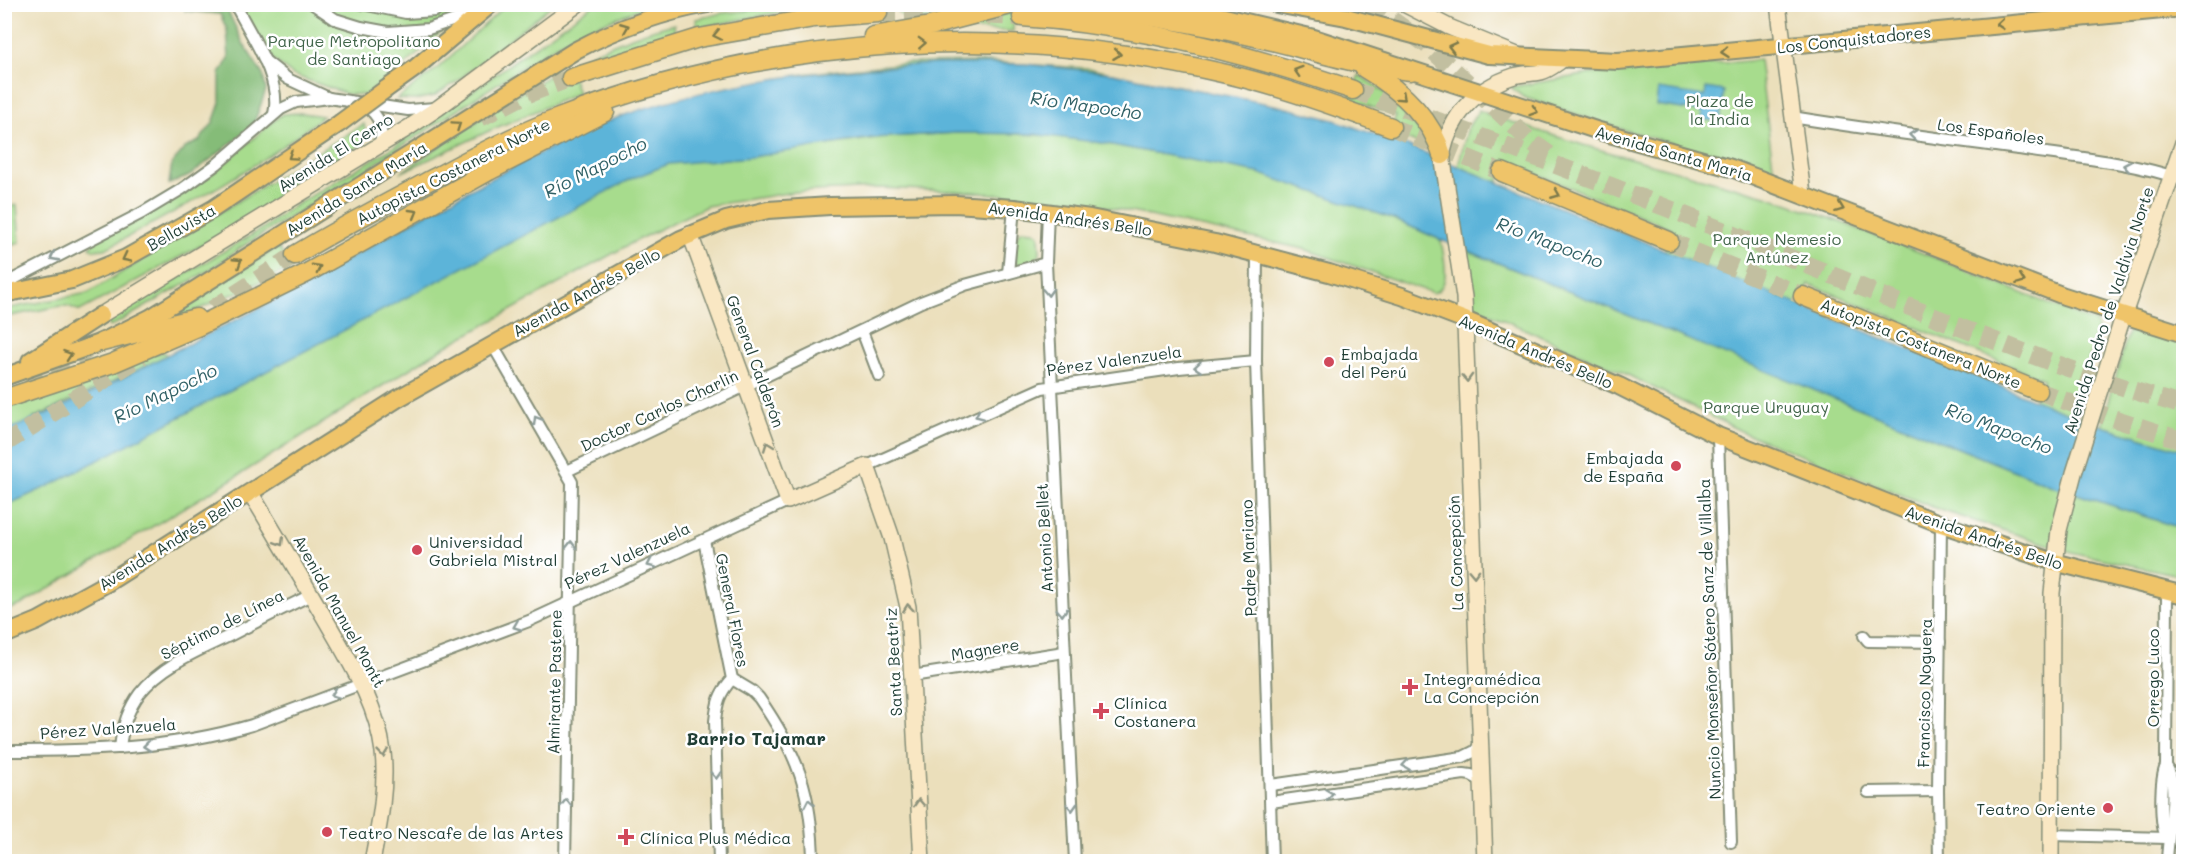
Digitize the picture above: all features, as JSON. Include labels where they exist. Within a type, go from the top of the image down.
[{"type":"highway","points":[[1053,4],[1217,28],[1355,62],[1411,71]]},
{"type":"highway","points":[[801,55],[865,38],[1018,11],[1202,44],[1289,68],[1353,90]]},
{"type":"highway","points":[[571,78],[699,38],[814,18],[878,13]]},
{"type":"highway","name":"Autopista Costanera Norte","points":[[295,255],[358,218],[526,131],[598,103],[663,83],[726,67],[801,55],[916,43],[997,42],[1065,47],[1144,57],[1234,76],[1307,97],[1391,127]]},
{"type":"highway","points":[[1355,62],[1379,78],[1424,117],[1438,141],[1442,156]]},
{"type":"highway","points":[[4,399],[73,377],[142,351],[246,304],[344,254],[523,152],[663,83]]},
{"type":"highway","points":[[1502,172],[1669,241]]},
{"type":"highway","name":"Autopista Costanera Norte","points":[[1803,296],[2038,391]]},
{"type":"highway","points":[[102,342],[246,304]]},
{"type":"main road","name":"Avenida Santa María","points":[[8,376],[102,342],[172,305],[262,246],[439,138],[557,60],[592,41],[638,22],[708,4]]},
{"type":"main road","name":"Avenida Santa María","points":[[1155,4],[1268,26],[1314,38],[1620,138],[1731,168],[2038,286],[2123,316],[2184,334]]},
{"type":"main road","name":"Los Conquistadores","points":[[1276,4],[1316,7],[1470,52],[1562,60],[1638,60],[2184,9]]},
{"type":"main road","name":"Bellavista","points":[[4,294],[72,280],[126,258],[213,209],[340,123],[414,69],[486,8]]},
{"type":"main road","name":"Avenida Andrés Bello","points":[[4,635],[38,621],[107,583],[397,399],[690,234],[744,215],[768,210],[798,207],[955,204],[1048,212],[1174,234],[1257,253],[1365,285],[1465,320],[1609,381],[1718,436],[1941,524],[2054,562],[2184,595]]},
{"type":"main road","points":[[101,315],[98,330],[102,342]]},
{"type":"main road","points":[[8,376],[101,315]]},
{"type":"street","points":[[235,4],[264,60],[274,91],[274,114]]},
{"type":"street","points":[[312,4],[335,19],[388,32],[428,29],[486,8]]},
{"type":"street","points":[[362,4],[406,12],[435,11],[441,4]]},
{"type":"street","name":"Avenida El Cerro","points":[[101,315],[379,147],[438,108],[578,4]]},
{"type":"street","name":"Los Conquistadores","points":[[1404,4],[1449,27],[1525,58]]},
{"type":"street","points":[[1778,4],[1803,194]]},
{"type":"street","points":[[264,60],[288,79],[329,98],[408,110],[438,108]]},
{"type":"street","points":[[1442,156],[1454,120],[1479,93],[1516,75],[1544,71],[1562,60]]},
{"type":"street","name":"Bellavista","points":[[4,286],[165,200],[200,177],[274,114],[296,102],[329,98]]},
{"type":"street","points":[[360,103],[376,114],[380,121],[382,137],[379,147]]},
{"type":"street","name":"Los Españoles","points":[[1792,117],[2082,158],[2135,167],[2177,178]]},
{"type":"street","name":"Avenida Pedro de Valdivia Norte","points":[[2050,861],[2054,562],[2068,494],[2091,418],[2123,316],[2177,178],[2184,140]]},
{"type":"street","name":"La Concepción","points":[[1442,156],[1457,245],[1465,320],[1485,861]]},
{"type":"street","points":[[1008,273],[1014,208]]},
{"type":"street","name":"Antonio Bellet","points":[[1048,212],[1047,263],[1052,385],[1075,861]]},
{"type":"street","name":"General Calderón","points":[[690,234],[788,501]]},
{"type":"street","name":"Padre Mariano","points":[[1257,253],[1256,361],[1272,861]]},
{"type":"street","name":"Doctor Carlos Charlin","points":[[567,471],[940,294],[1047,263]]},
{"type":"street","points":[[862,331],[879,376]]},
{"type":"street","name":"Almirante Pastene","points":[[492,344],[567,471],[572,486],[565,861]]},
{"type":"street","name":"Pérez Valenzuela","points":[[4,751],[120,748],[167,744],[226,732],[363,684],[521,624],[1032,391],[1052,385],[1179,368],[1256,361]]},
{"type":"street","name":"Nuncio Monseñor Sótero Sanz de Villalba","points":[[1718,436],[1731,842]]},
{"type":"street","name":"Santa Beatriz","points":[[867,466],[892,538],[906,593],[922,861]]},
{"type":"street","name":"Avenida Manuel Montt","points":[[250,492],[363,684],[375,716],[383,754],[384,777],[372,861]]},
{"type":"street","name":"Francisco Noguera","points":[[1939,861],[1941,524]]},
{"type":"street","name":"General Flores","points":[[704,540],[732,679],[721,691],[715,722],[719,861]]},
{"type":"street","name":"Orrego Luco","points":[[2167,591],[2166,766],[2163,777],[2162,826],[2168,838],[2167,861]]},
{"type":"street","name":"Séptimo de Línea","points":[[120,748],[124,724],[129,712],[140,693],[155,677],[191,654],[312,595]]},
{"type":"street","points":[[1864,636],[1868,641],[1940,642]]},
{"type":"street","name":"Magnere","points":[[912,676],[1064,652]]},
{"type":"street","points":[[732,679],[759,698],[794,758],[810,807],[813,861]]},
{"type":"street","points":[[1271,785],[1469,755],[1480,744]]},
{"type":"street","points":[[1443,760],[1451,763],[1452,767],[1450,775],[1446,777]]},
{"type":"street","points":[[1271,802],[1446,777],[1471,775],[1482,781]]},
{"type":"street","points":[[1868,792],[1938,791]]},
{"type":"street","points":[[2051,835],[2168,838]]},
{"type":"green space","points":[[184,5],[225,5],[243,43],[263,75],[266,90],[253,126],[189,176],[169,184],[172,163],[185,148],[199,141],[213,123],[220,103],[220,74],[229,58],[227,30],[220,14],[185,11]]},
{"type":"green space","name":"Parque Metropolitano de Santiago","points":[[233,5],[470,5],[398,72],[365,95],[347,94],[293,75],[274,60],[247,28]]},
{"type":"green space","points":[[506,5],[552,5],[455,83],[434,96],[414,100],[397,99],[438,68]]},
{"type":"green space","points":[[593,5],[650,5],[579,32],[352,179],[243,246],[206,272],[110,327],[106,320],[262,229],[289,209],[389,150]]},
{"type":"green space","points":[[802,5],[842,5],[785,11],[698,28],[696,19],[723,13]]},
{"type":"green space","points":[[896,5],[976,5],[919,20],[908,19],[900,14]]},
{"type":"green space","points":[[1014,11],[1013,31],[972,30],[958,26]]},
{"type":"green space","points":[[674,24],[675,34],[570,70],[578,93],[491,130],[400,173],[498,107],[565,67],[636,35]]},
{"type":"green space","name":"Plaza de la India","points":[[1759,60],[1774,173],[1618,128],[1523,97],[1511,87],[1590,74]]},
{"type":"green space","points":[[988,62],[1086,68],[1261,103],[1441,233],[1293,183],[1391,218],[1441,240],[1445,262],[1443,284],[1433,293],[1304,249],[1089,203],[974,192],[879,188],[794,192],[707,206],[639,239],[443,348],[244,472],[21,605],[5,611],[5,407],[141,356],[164,352],[168,356],[33,418],[138,379],[423,215],[587,129],[659,104],[728,87],[809,73],[908,63]],"holes":[[[929,131],[1055,134],[1245,170],[1068,137],[1005,133],[883,137]],[[883,137],[724,159],[871,138]]]},
{"type":"green space","points":[[1359,75],[1399,104],[1415,123],[1424,146],[1390,133],[1396,116],[1349,99]]},
{"type":"green space","name":"Parque Nemesio Antúnez","points":[[1479,110],[1583,145],[1766,196],[1816,213],[2096,323],[2097,328],[2075,416],[2034,400],[2043,379],[1809,284],[1799,306],[1665,250],[1673,229],[1507,162],[1497,183],[1458,166],[1468,127]]},
{"type":"green space","points":[[302,113],[323,116],[272,154],[190,203],[105,249],[94,250],[90,247],[96,240],[162,206],[207,178],[282,114]]},
{"type":"green space","points":[[364,124],[366,134],[362,144],[303,183],[217,237],[80,311],[61,306],[5,317],[5,309],[88,293]]},
{"type":"green space","points":[[17,205],[20,242],[5,247],[5,208]]},
{"type":"green space","points":[[1022,230],[1034,231],[1039,235],[1040,253],[1036,261],[1019,265],[1015,259],[1014,245]]},
{"type":"green space","points":[[278,247],[292,268],[170,322],[166,317]]},
{"type":"green space","name":"Parque Uruguay","points":[[1463,249],[2050,485],[2183,529],[2183,576],[2075,553],[1940,510],[1745,433],[1624,373],[1470,305]]},
{"type":"green space","points":[[2133,332],[2183,344],[2183,450],[2102,426],[2128,333]]},
{"type":"water","name":"Río Mapocho","points":[[937,64],[1024,64],[1112,73],[1279,106],[1334,120],[1418,150],[2034,400],[2102,426],[2184,450],[2183,529],[2050,485],[1391,218],[1258,173],[1102,143],[1033,134],[956,133],[871,138],[752,157],[669,164],[633,178],[53,484],[5,506],[5,431],[85,396],[281,297],[447,203],[572,137],[609,121],[660,104],[738,85],[817,73]]},
{"type":"water","points":[[1706,88],[1724,91],[1720,122],[1702,119],[1702,112],[1656,105],[1658,89],[1705,96]]},
{"type":"tunnel","points":[[1370,4],[1427,45],[1528,139],[1551,156]]},
{"type":"tunnel","points":[[878,13],[1022,17]]},
{"type":"tunnel","points":[[480,118],[523,96],[571,78]]},
{"type":"tunnel","points":[[1353,90],[1656,204],[2021,351],[2184,406]]},
{"type":"tunnel","points":[[1391,127],[1502,172]]},
{"type":"tunnel","points":[[1669,241],[1803,296]]},
{"type":"tunnel","points":[[190,324],[295,255]]},
{"type":"tunnel","points":[[29,387],[87,350]]},
{"type":"tunnel","points":[[4,444],[142,356]]},
{"type":"tunnel","points":[[2038,391],[2184,441]]},
{"type":"place","name":"Embajada del Perú","points":[[1329,362]]},
{"type":"place","name":"Embajada de España","points":[[1676,466]]},
{"type":"place","name":"Universidad Gabriela Mistral","points":[[417,550]]},
{"type":"place","name":"Integramédica La Concepción","points":[[1410,687]]},
{"type":"place","name":"Clínica Costanera","points":[[1101,711]]},
{"type":"place","name":"Teatro Oriente","points":[[2108,808]]},
{"type":"place","name":"Teatro Nescafe de las Artes","points":[[327,832]]},
{"type":"place","name":"Clínica Plus Médica","points":[[626,837]]},
{"type":"district","name":"Barrio Tajamar","points":[[756,738]]}]
